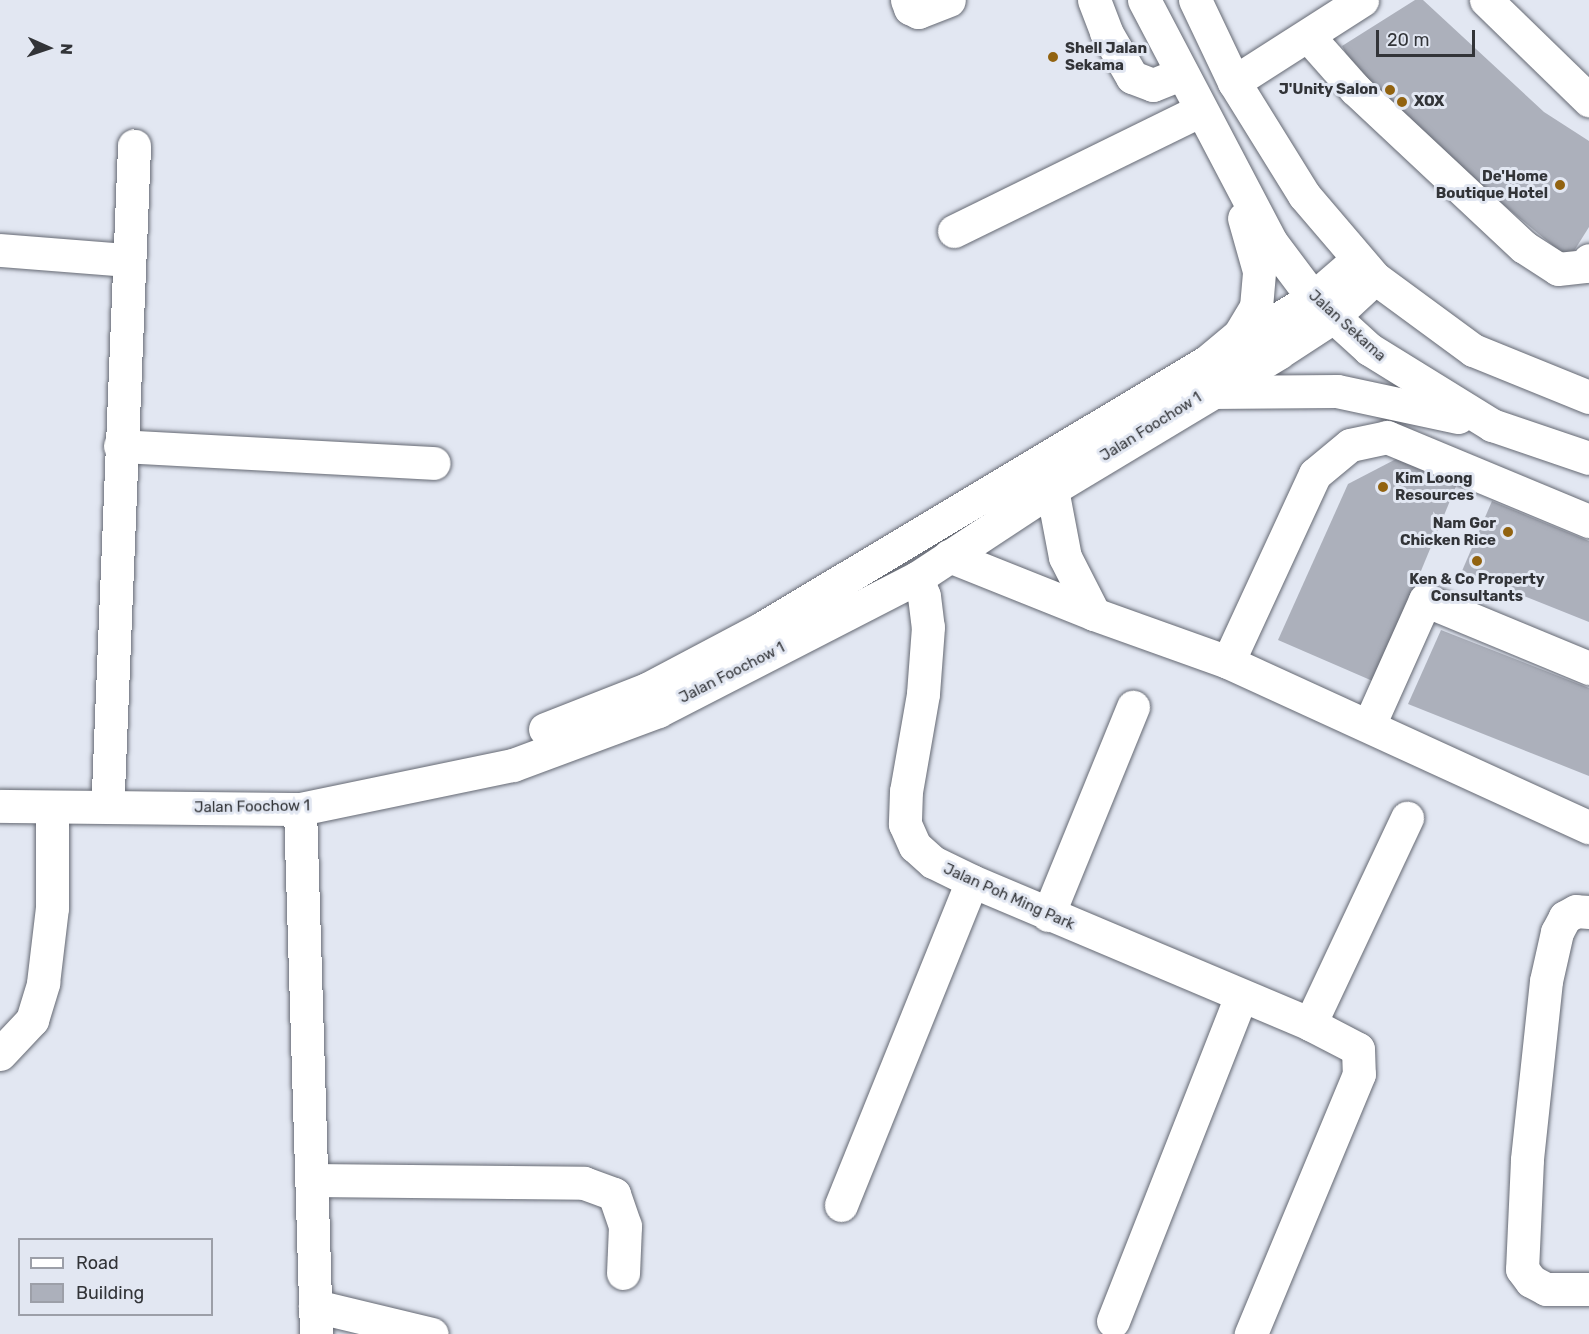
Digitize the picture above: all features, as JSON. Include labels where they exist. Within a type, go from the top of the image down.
[{"type":"street","points":[[907,0],[910,8],[918,12],[949,0]]},
{"type":"street","points":[[1094,0],[1106,32],[1132,77],[1153,85],[1180,74]]},
{"type":"street","name":"Jalan Sekama","points":[[1144,0],[1199,111],[1271,242],[1323,307],[1398,369],[1492,425],[1589,458]]},
{"type":"street","points":[[1195,0],[1234,82],[1304,195],[1366,269],[1473,350],[1589,398]]},
{"type":"street","points":[[1234,82],[1362,0]]},
{"type":"street","points":[[1486,0],[1589,100]]},
{"type":"street","points":[[1308,36],[1355,89],[1524,247],[1558,269],[1585,266],[1589,260]]},
{"type":"street","points":[[954,231],[1199,111]]},
{"type":"street","points":[[108,791],[120,446],[134,146]]},
{"type":"street","points":[[1203,381],[1239,335],[1256,307],[1259,271],[1231,170]]},
{"type":"street","points":[[0,250],[128,260]]},
{"type":"street","name":"Jalan Foochow 1","points":[[0,784],[108,791],[305,787],[509,744],[647,689],[764,627],[1203,381],[1323,307],[1366,269]]},
{"type":"street","points":[[1203,381],[1337,391],[1492,425]]},
{"type":"street","name":"Jalan Foochow 1","points":[[0,806],[300,809],[513,765],[658,711],[917,578],[1052,489],[1203,381]]},
{"type":"street","points":[[1228,662],[1315,474],[1350,445],[1387,437],[1589,521]]},
{"type":"street","points":[[120,446],[434,463]]},
{"type":"street","points":[[1052,489],[1065,557],[1094,614]]},
{"type":"street","points":[[949,556],[1094,614],[1228,662],[1370,723],[1589,827]]},
{"type":"street","name":"Jalan Poh Ming Park","points":[[917,578],[926,606],[927,659],[906,790],[905,824],[915,846],[933,862],[972,881],[1240,998],[1310,1024],[1358,1049],[1359,1074],[1251,1334]]},
{"type":"street","points":[[1370,723],[1425,600],[1589,668]]},
{"type":"street","points":[[1048,915],[1133,707]]},
{"type":"street","points":[[0,1054],[32,1020],[43,983],[52,908],[52,807]]},
{"type":"street","points":[[300,809],[315,1320],[432,1334]]},
{"type":"street","points":[[1310,1024],[1407,818]]},
{"type":"street","points":[[841,1205],[972,881]]},
{"type":"street","points":[[1589,912],[1576,911],[1565,917],[1557,932],[1546,981],[1527,1160],[1522,1269],[1531,1281],[1546,1289],[1589,1289]]},
{"type":"street","points":[[1113,1321],[1240,998]]},
{"type":"street","points":[[311,1180],[584,1183],[614,1194],[625,1226],[623,1273]]},
{"type":"building","points":[[1415,0],[1423,0],[1544,112],[1589,141],[1589,227],[1569,259],[1366,91],[1342,46]]},
{"type":"building","points":[[1398,458],[1459,479],[1375,682],[1278,640],[1348,484]]},
{"type":"building","points":[[1492,501],[1589,541],[1589,622],[1462,571]]},
{"type":"building","points":[[1441,630],[1589,688],[1589,776],[1408,704]]},
{"type":"place","name":"Shell Jalan Sekama","points":[[1053,57]]},
{"type":"place","name":"J'Unity Salon","points":[[1390,90]]},
{"type":"place","name":"XOX","points":[[1402,102]]},
{"type":"place","name":"De'Home Boutique Hotel","points":[[1560,185]]},
{"type":"place","name":"Kim Loong Resources","points":[[1383,487]]},
{"type":"place","name":"Nam Gor Chicken Rice","points":[[1508,532]]},
{"type":"place","name":"Ken & Co Property Consultants","points":[[1477,561]]}]
